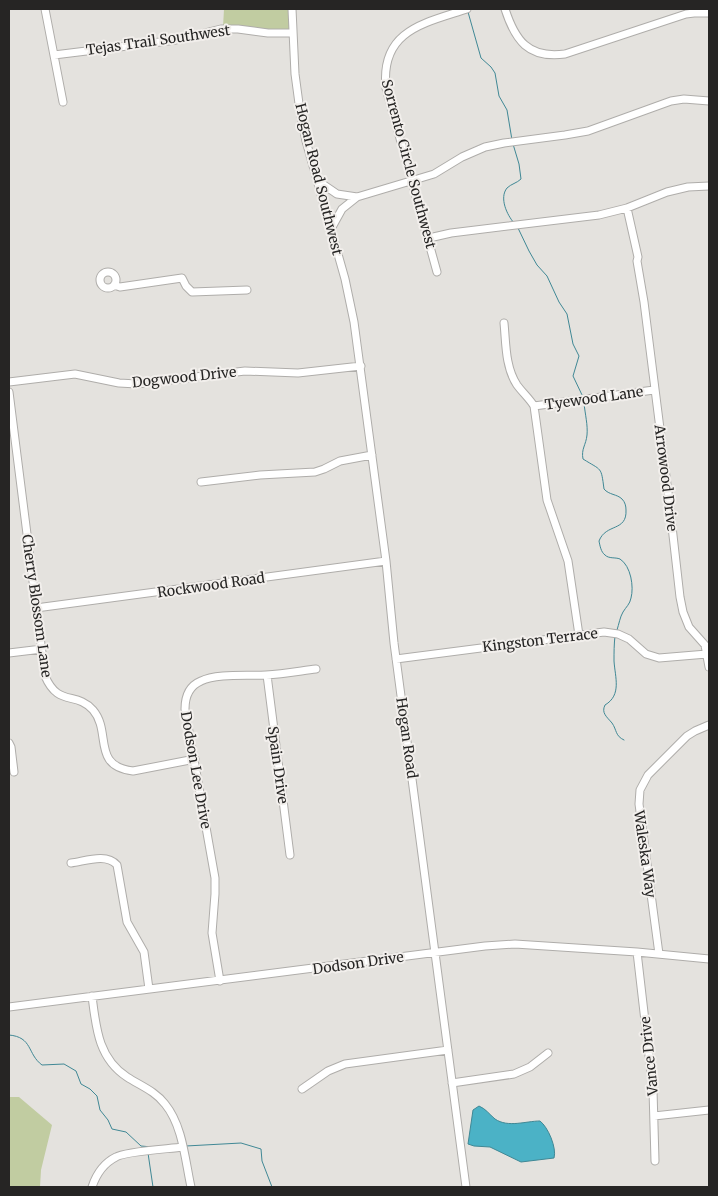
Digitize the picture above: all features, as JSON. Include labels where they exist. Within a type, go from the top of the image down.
[{"type":"street","points":[[45,9],[63,102]]},
{"type":"street","name":"Hogan Road Southwest","points":[[292,9],[300,111],[347,290]]},
{"type":"street","points":[[504,9],[511,27],[522,44],[535,52],[554,55],[565,54],[686,14],[709,14]]},
{"type":"street","name":"Sorrento Circle Southwest","points":[[437,272],[386,88],[386,70],[396,44],[408,31],[416,26],[465,10]]},
{"type":"street","name":"Tejas Trail Southwest","points":[[54,55],[176,40],[221,29],[293,33]]},
{"type":"street","points":[[332,229],[342,209],[357,197],[434,174],[462,157],[485,147],[588,131],[670,101],[684,99],[709,101]]},
{"type":"street","points":[[318,181],[337,194],[357,197]]},
{"type":"street","points":[[429,238],[451,233],[600,214],[627,208],[667,192],[688,187],[709,186]]},
{"type":"street","name":"Arrowood Drive","points":[[627,208],[636,245],[683,612],[689,626],[705,645],[709,667]]},
{"type":"street","points":[[114,285],[120,287],[182,278],[192,292],[247,290]]},
{"type":"street","name":"Hogan Road","points":[[347,290],[361,366],[386,561],[396,658],[466,1187]]},
{"type":"street","points":[[504,323],[511,374],[517,385],[534,406],[547,500],[568,561],[579,635]]},
{"type":"street","name":"Dogwood Drive","points":[[9,382],[75,374],[119,383],[137,384],[245,371],[298,373],[361,366]]},
{"type":"street","name":"Tyewood Lane","points":[[534,406],[654,390]]},
{"type":"street","name":"Cherry Blossom Lane","points":[[9,392],[45,676],[49,686],[60,696],[82,702],[93,711],[99,722],[105,753],[115,766],[124,770],[134,771],[194,759]]},
{"type":"street","points":[[200,482],[260,475],[315,472],[340,461],[372,455]]},
{"type":"street","name":"Rockwood Road","points":[[36,608],[386,561]]},
{"type":"street","name":"Kingston Terrace","points":[[396,658],[604,632],[618,634],[629,640],[646,654],[659,658],[708,654]]},
{"type":"street","points":[[9,653],[42,649]]},
{"type":"street","name":"Dodson Lee Drive","points":[[220,981],[212,933],[216,894],[215,878],[185,709],[187,695],[193,686],[208,678],[266,675],[316,668]]},
{"type":"street","name":"Spain Drive","points":[[266,675],[290,855]]},
{"type":"street","name":"Waleska Way","points":[[659,954],[639,804],[640,790],[648,775],[687,736],[709,725]]},
{"type":"street","points":[[9,743],[14,772]]},
{"type":"street","points":[[71,863],[103,858],[113,861],[117,865],[127,922],[144,952],[149,989]]},
{"type":"street","name":"Dodson Drive","points":[[9,1006],[220,981],[484,946],[515,944],[709,959]]},
{"type":"street","name":"Vance Drive","points":[[637,952],[653,1090],[655,1161]]},
{"type":"street","points":[[92,996],[96,1027],[103,1050],[120,1072],[151,1090],[165,1104],[176,1122],[191,1187]]},
{"type":"street","points":[[302,1089],[328,1071],[345,1064],[448,1050]]},
{"type":"street","points":[[452,1083],[514,1074],[530,1067],[548,1053]]},
{"type":"street","points":[[654,1116],[709,1110]]},
{"type":"street","points":[[92,1187],[102,1169],[119,1155],[183,1147]]},
{"type":"green space","points":[[224,9],[293,9],[292,31],[223,27]]},
{"type":"green space","points":[[9,1097],[19,1097],[52,1125],[41,1170],[40,1187],[9,1187]]},
{"type":"water","points":[[479,1106],[500,1122],[540,1121],[551,1138],[555,1154],[554,1158],[521,1162],[490,1147],[468,1144],[473,1110]]},
{"type":"waterway","points":[[468,12],[481,58],[495,73],[499,96],[507,110],[512,140]]},
{"type":"waterway","points":[[513,144],[521,179],[507,188],[504,201],[509,216],[514,223]]},
{"type":"waterway","points":[[518,228],[529,251],[537,265],[547,276],[567,314],[573,344],[579,356],[573,376],[583,397]]},
{"type":"waterway","points":[[584,403],[587,431],[583,459],[600,470],[604,489],[622,499],[626,507],[623,522],[602,535],[599,541],[604,554],[624,562],[631,577],[632,593],[617,630]]},
{"type":"waterway","points":[[615,636],[616,691],[614,696],[605,705],[604,710],[605,715],[614,726],[618,735],[624,740]]},
{"type":"waterway","points":[[9,1035],[17,1036],[26,1042],[37,1061],[42,1065],[64,1064],[76,1071],[81,1084],[97,1096],[100,1110],[112,1129],[126,1132],[141,1146],[152,1147]]},
{"type":"waterway","points":[[186,1146],[241,1143],[261,1149],[262,1161],[272,1187]]},
{"type":"waterway","points":[[148,1153],[153,1187]]}]
